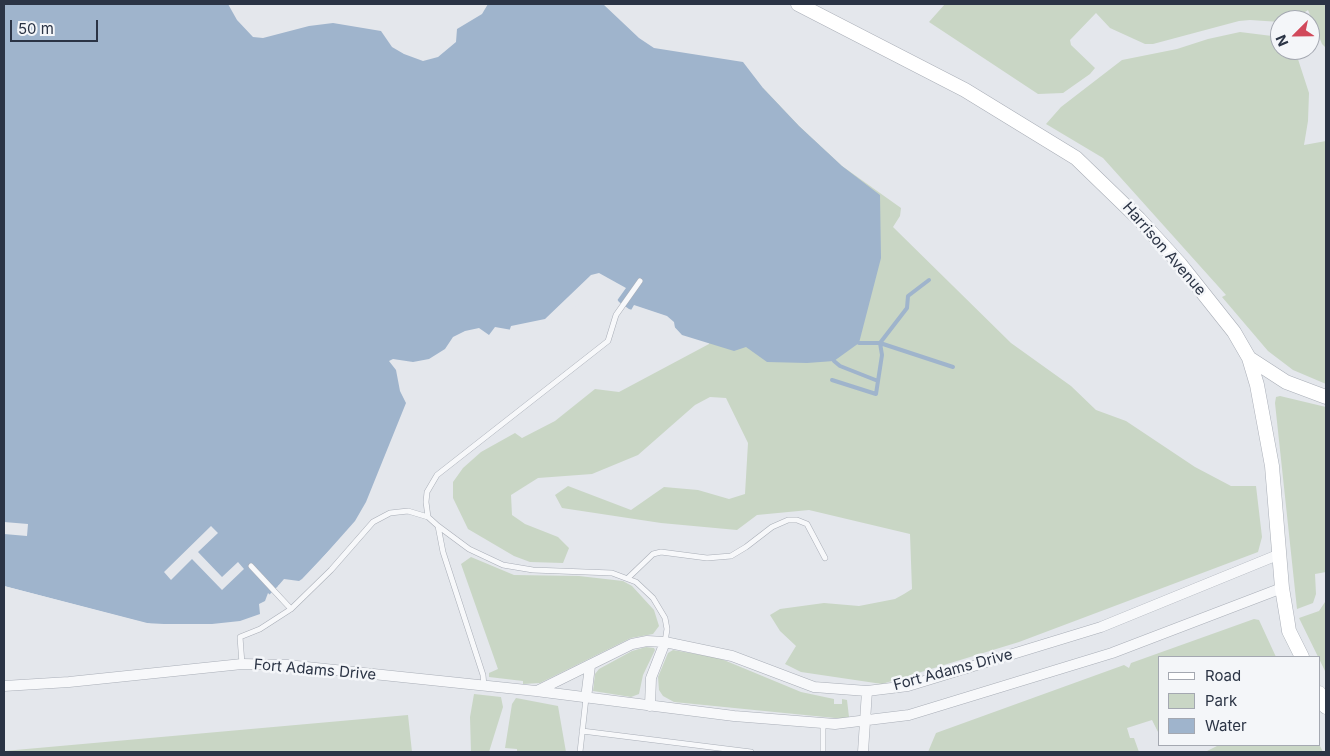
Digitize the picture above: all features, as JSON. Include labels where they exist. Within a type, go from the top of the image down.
[{"type":"main road","name":"Harrison Avenue","points":[[798,4],[965,90],[1076,158],[1122,201],[1180,264],[1234,332],[1249,358],[1266,424],[1272,466],[1282,588],[1289,631],[1302,656]]},
{"type":"main road","points":[[1249,358],[1286,382],[1326,397]]},
{"type":"main road","points":[[1320,695],[1326,707]]},
{"type":"street","name":"Fort Adams Drive","points":[[536,691],[632,644],[647,641],[664,642],[732,656],[814,687],[867,691],[908,686],[1101,627],[1280,554]]},
{"type":"street","name":"Fort Adams Drive","points":[[4,686],[69,682],[242,664],[287,665],[536,691],[650,706],[835,724],[909,715],[1112,653],[1282,588]]},
{"type":"street","points":[[650,706],[651,678],[664,642]]},
{"type":"street","points":[[586,698],[590,666]]},
{"type":"street","points":[[863,752],[867,691]]},
{"type":"lane","points":[[428,516],[426,502],[428,492],[437,475],[608,341],[616,315],[640,281]]},
{"type":"lane","points":[[242,664],[240,637],[260,629],[292,609],[331,570],[373,522],[390,513],[408,511],[428,516],[438,526],[469,549],[503,565],[533,570],[603,572],[628,578],[648,593],[665,618],[668,630],[664,642]]},
{"type":"lane","points":[[628,578],[646,559],[661,552],[707,558],[731,556],[772,527],[788,520],[797,520],[807,524],[825,558]]},
{"type":"lane","points":[[438,526],[443,552],[484,686]]},
{"type":"lane","points":[[251,566],[292,609]]},
{"type":"lane","points":[[580,752],[586,698]]},
{"type":"lane","points":[[822,752],[823,723]]},
{"type":"lane","points":[[582,731],[751,752]]},
{"type":"green space","points":[[945,4],[1326,4],[1326,48],[1320,39],[1320,10],[1270,10],[1270,21],[1239,21],[1153,44],[1145,44],[1110,28],[1096,13],[1070,40],[1071,45],[1095,68],[1090,74],[1063,93],[1038,94],[929,22]]},
{"type":"green space","points":[[1240,32],[1270,36],[1270,60],[1298,60],[1309,93],[1308,121],[1304,145],[1326,141],[1326,384],[1293,370],[1268,351],[1222,297],[1226,295],[1103,158],[1046,124],[1061,107],[1122,60],[1177,49],[1208,39]]},
{"type":"green space","points":[[763,88],[799,126],[842,166],[901,208],[900,216],[893,227],[1011,343],[1071,386],[1096,410],[1126,421],[1195,467],[1231,486],[1256,486],[1262,537],[1258,552],[1019,642],[882,684],[801,672],[785,664],[796,646],[780,631],[770,615],[780,609],[824,603],[859,606],[895,599],[904,594],[912,589],[910,534],[809,510],[757,515],[737,530],[661,523],[562,508],[555,495],[568,486],[631,510],[664,487],[698,490],[729,499],[745,494],[748,443],[726,398],[710,397],[695,405],[638,455],[592,474],[538,478],[511,495],[512,515],[525,524],[558,537],[569,548],[563,563],[530,562],[514,556],[468,529],[453,498],[453,482],[463,468],[481,452],[515,433],[522,438],[555,421],[595,389],[619,392],[709,344]]},
{"type":"green space","points":[[1280,396],[1326,407],[1326,572],[1315,574],[1316,594],[1313,603],[1297,609],[1275,403],[1276,397]]},
{"type":"green space","points":[[471,557],[514,575],[579,576],[623,581],[632,586],[654,610],[659,626],[653,634],[631,638],[540,683],[523,684],[523,681],[489,677],[489,673],[498,669],[461,564]]},
{"type":"green space","points":[[1326,586],[1326,673],[1320,661],[1320,656],[1318,656],[1299,618],[1319,611],[1325,602]]},
{"type":"green space","points":[[1254,619],[1259,620],[1276,656],[1158,656],[1158,732],[1152,720],[1127,728],[1130,738],[1134,738],[1139,752],[928,752],[936,733],[1124,665],[1129,668],[1131,663]]},
{"type":"green space","points":[[646,647],[654,648],[655,650],[643,675],[639,694],[631,697],[593,691],[595,674],[599,669],[632,651]]},
{"type":"green space","points":[[673,650],[719,658],[801,692],[834,699],[834,704],[842,704],[842,699],[847,700],[849,717],[845,719],[674,702],[663,696],[659,690],[658,677],[668,653]]},
{"type":"green space","points":[[474,694],[501,697],[503,707],[489,752],[471,752],[470,717]]},
{"type":"green space","points":[[516,698],[558,706],[566,752],[517,752],[517,749],[505,748],[512,704]]},
{"type":"green space","points":[[408,715],[412,752],[4,752],[4,751]]},
{"type":"green space","points":[[1217,746],[1320,746],[1323,752],[1205,752]]},
{"type":"water","points":[[4,4],[228,4],[237,20],[253,37],[263,38],[309,26],[333,23],[381,31],[392,47],[423,61],[438,57],[456,42],[457,29],[482,14],[488,4],[603,4],[639,38],[654,48],[743,62],[763,88],[799,126],[842,166],[880,195],[881,258],[859,343],[834,361],[807,363],[767,362],[746,347],[734,351],[682,335],[669,321],[629,309],[619,302],[608,287],[597,284],[549,321],[512,330],[495,327],[489,335],[479,328],[465,331],[453,337],[445,349],[429,359],[413,362],[393,359],[389,361],[396,370],[400,391],[406,403],[366,502],[355,521],[300,583],[279,585],[269,595],[262,615],[250,621],[220,627],[145,623],[4,586]]},
{"type":"pier","points":[[599,273],[626,288],[616,302],[606,289],[598,287],[586,299],[550,323],[509,332],[511,326],[545,319],[591,275]]},
{"type":"pier","points":[[634,305],[667,316],[674,322],[675,328],[673,329],[668,323],[630,312]]},
{"type":"pier","points":[[360,518],[302,585],[278,586],[284,579],[299,581],[302,579]]},
{"type":"pier","points":[[4,522],[28,524],[27,536],[4,534]]},
{"type":"pier","points":[[211,526],[218,533],[198,552],[222,577],[238,562],[244,569],[222,590],[192,559],[171,580],[164,572]]},
{"type":"pier","points":[[4,586],[151,624],[212,624],[240,621],[260,614],[259,604],[265,601],[268,593],[272,597],[272,603],[266,608],[264,616],[251,624],[220,630],[171,628],[145,625],[107,616],[4,588]]},
{"type":"waterway","points":[[832,380],[876,394],[882,355],[880,343],[907,308],[908,296],[929,280]]},
{"type":"waterway","points":[[859,343],[880,343],[953,367]]},
{"type":"waterway","points":[[834,361],[840,366],[878,381]]}]
